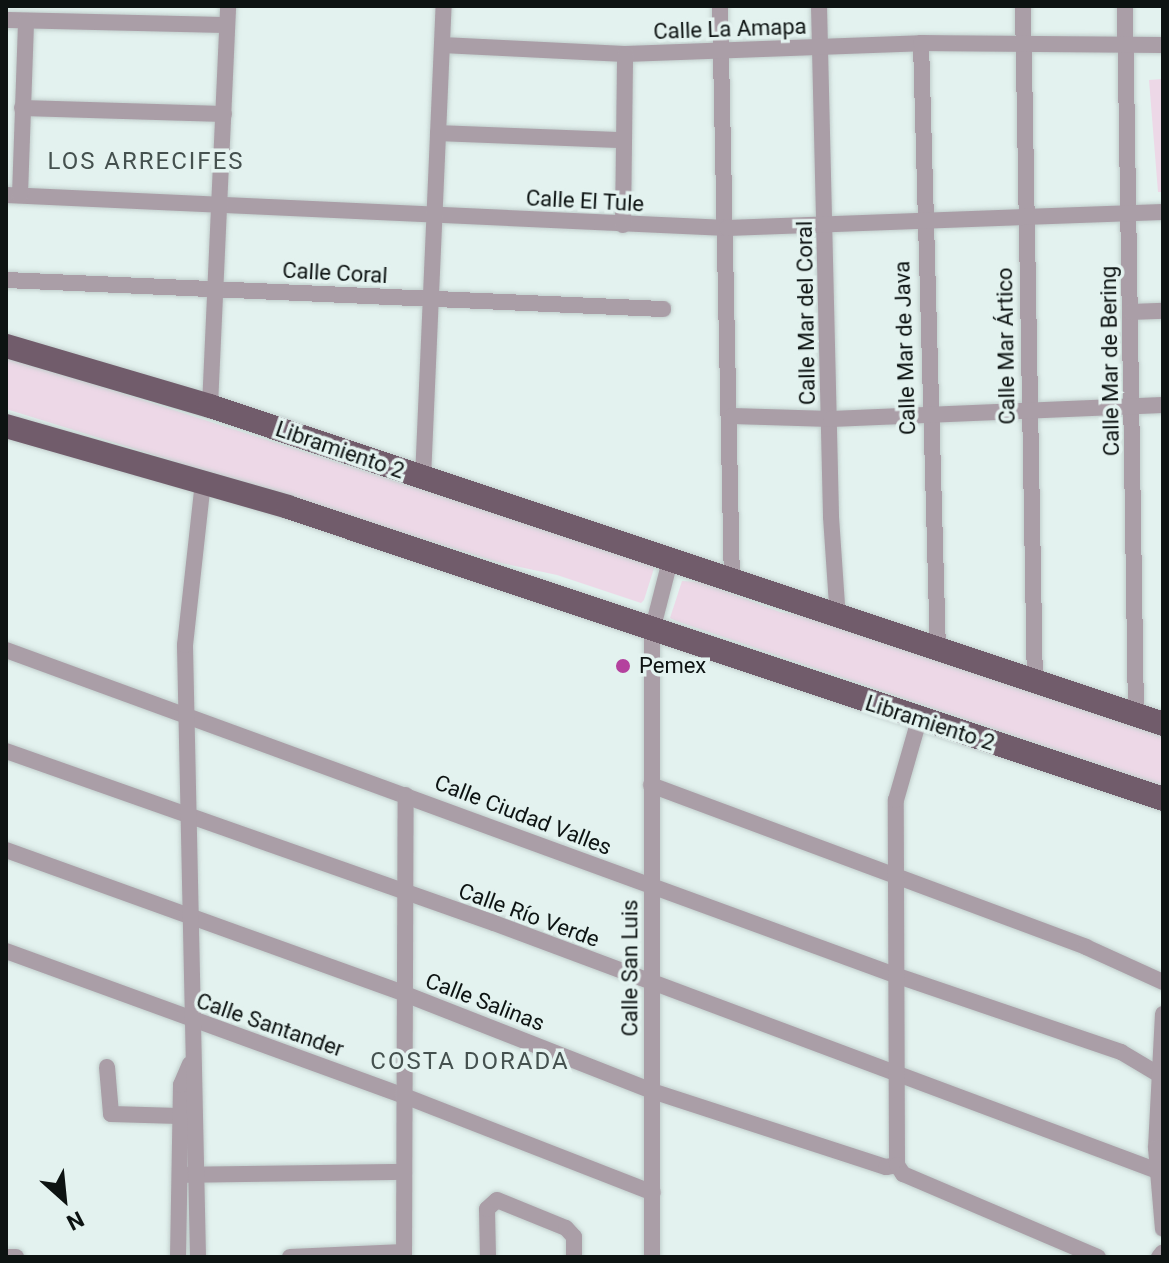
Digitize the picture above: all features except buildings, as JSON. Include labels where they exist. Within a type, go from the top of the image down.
[{"type":"main road","name":"Libramiento 2","points":[[6,346],[210,406],[838,619],[1163,724]]},
{"type":"main road","name":"Libramiento 2","points":[[6,426],[203,481],[1163,799]]},
{"type":"street","points":[[210,406],[228,6]]},
{"type":"street","points":[[423,478],[444,6]]},
{"type":"street","points":[[720,6],[732,416],[732,582]]},
{"type":"street","name":"Calle Mar del Coral","points":[[819,6],[838,619]]},
{"type":"street","name":"Calle Mar Ártico","points":[[1023,6],[1035,684]]},
{"type":"street","name":"Calle Mar de Bering","points":[[1125,6],[1136,715]]},
{"type":"street","points":[[6,20],[227,25]]},
{"type":"street","points":[[13,195],[22,108],[26,21]]},
{"type":"street","name":"Calle La Amapa","points":[[442,45],[625,54],[921,43],[1163,45]]},
{"type":"street","name":"Calle Mar de Java","points":[[921,43],[922,221],[938,652]]},
{"type":"street","points":[[623,225],[625,54]]},
{"type":"street","points":[[22,108],[224,114]]},
{"type":"street","points":[[438,133],[623,140]]},
{"type":"street","name":"Calle El Tule","points":[[13,195],[727,228],[1163,212]]},
{"type":"street","name":"Calle Coral","points":[[6,280],[663,309]]},
{"type":"street","points":[[1131,312],[1163,311]]},
{"type":"street","points":[[732,416],[831,419],[1163,405]]},
{"type":"street","points":[[198,1257],[197,1083],[190,1064],[189,1021],[185,645],[203,481]]},
{"type":"street","points":[[652,631],[670,561]]},
{"type":"street","name":"Calle San Luis","points":[[652,631],[652,1257]]},
{"type":"street","name":"Calle Ciudad Valles","points":[[6,650],[898,976],[1121,1052],[1162,1076]]},
{"type":"street","points":[[897,1165],[896,800],[919,720]]},
{"type":"street","name":"Calle Río Verde","points":[[6,751],[404,893],[1033,1128],[1160,1172]]},
{"type":"street","points":[[651,785],[1034,928],[1163,982]]},
{"type":"street","points":[[290,1257],[404,1255],[402,1095],[406,795]]},
{"type":"street","name":"Calle Salinas","points":[[6,850],[405,994],[652,1091],[886,1167],[897,1165],[903,1174],[1034,1226],[1098,1257]]},
{"type":"street","name":"Calle Santander","points":[[6,951],[189,1021],[402,1095],[653,1193]]},
{"type":"street","points":[[1163,1014],[1160,1172],[1163,1229]]},
{"type":"street","points":[[178,1257],[179,1116],[181,1085],[190,1064]]},
{"type":"street","points":[[107,1067],[111,1114],[179,1116]]},
{"type":"street","points":[[180,1175],[402,1172]]},
{"type":"street","points":[[488,1257],[487,1209],[497,1200],[571,1232],[574,1257]]},
{"type":"street","points":[[6,1257],[16,1257]]},
{"type":"shaded area","points":[[1163,79],[1163,192],[1158,192],[1149,80]]},
{"type":"shaded area","points":[[6,356],[655,565],[644,600],[641,603],[557,575],[501,563],[6,409]]},
{"type":"shaded area","points":[[682,581],[700,582],[780,612],[823,619],[1163,733],[1163,786],[676,621],[670,618]]},
{"type":"place","name":"Pemex","points":[[623,666]]},
{"type":"district","name":"LOS ARRECIFES","points":[[146,162]]},
{"type":"district","name":"COSTA DORADA","points":[[470,1062]]}]
